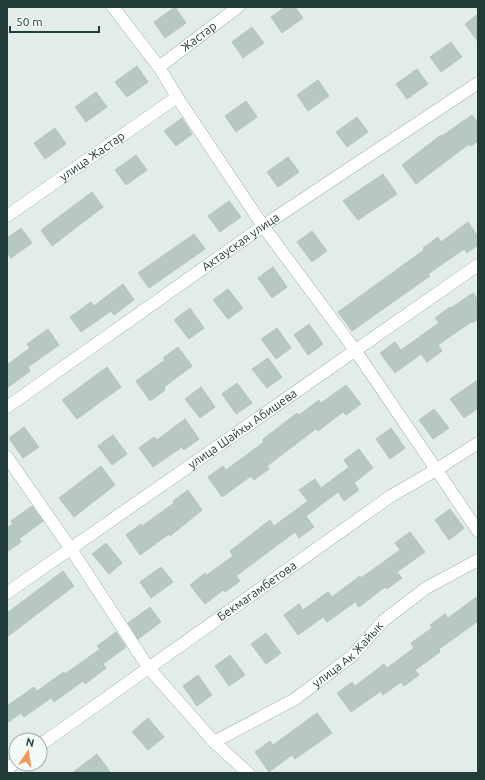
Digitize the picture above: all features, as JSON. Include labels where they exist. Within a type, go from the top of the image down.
[{"type":"street","points":[[114,7],[159,67],[177,97],[263,226],[355,350],[478,531]]},
{"type":"street","name":"Жастар","points":[[159,67],[238,7]]},
{"type":"street","name":"Актауская улица","points":[[7,407],[263,226],[478,83]]},
{"type":"street","name":"улица Жастар","points":[[7,216],[177,97]]},
{"type":"street","name":"улица Шайхы Абишева","points":[[7,593],[478,265]]},
{"type":"street","name":"Бекмагамбетова","points":[[48,739],[391,496],[436,470],[478,443]]},
{"type":"street","points":[[7,457],[71,549],[148,667],[214,742],[248,773]]},
{"type":"street","name":"улица Ак Жайык","points":[[214,742],[295,699],[352,656],[383,620],[426,588],[478,560]]},
{"type":"building","points":[[175,7],[186,23],[165,38],[154,22]]},
{"type":"building","points":[[285,7],[295,7],[303,18],[282,33],[271,17]]},
{"type":"building","points":[[478,14],[478,42],[465,24]]},
{"type":"building","points":[[252,27],[264,43],[243,58],[232,42]]},
{"type":"building","points":[[451,42],[462,57],[441,72],[430,57]]},
{"type":"building","points":[[137,66],[148,82],[127,97],[115,82]]},
{"type":"building","points":[[417,69],[428,84],[407,99],[396,84]]},
{"type":"building","points":[[318,80],[329,96],[308,111],[297,95]]},
{"type":"building","points":[[96,92],[107,107],[86,122],[75,107]]},
{"type":"building","points":[[246,101],[257,117],[236,132],[225,116]]},
{"type":"building","points":[[472,115],[478,124],[478,141],[471,146],[469,144],[416,184],[402,165],[441,135],[442,136]]},
{"type":"building","points":[[357,117],[368,132],[347,147],[336,132]]},
{"type":"building","points":[[182,118],[192,134],[176,146],[164,131]]},
{"type":"building","points":[[55,128],[66,144],[45,159],[34,143]]},
{"type":"building","points":[[136,155],[147,170],[126,185],[115,170]]},
{"type":"building","points":[[288,157],[299,172],[278,187],[267,172]]},
{"type":"building","points":[[383,174],[397,194],[358,220],[343,201]]},
{"type":"building","points":[[92,192],[103,207],[52,246],[41,230]]},
{"type":"building","points":[[229,201],[241,217],[220,232],[208,216]]},
{"type":"building","points":[[468,222],[478,237],[478,245],[467,253],[464,249],[428,274],[430,276],[352,331],[338,312],[424,250],[423,248],[438,237],[441,242]]},
{"type":"building","points":[[21,228],[32,243],[11,258],[7,253],[7,238]]},
{"type":"building","points":[[312,231],[327,251],[312,262],[297,242]]},
{"type":"building","points":[[194,234],[205,249],[149,288],[138,273]]},
{"type":"building","points":[[273,267],[287,287],[272,298],[258,278]]},
{"type":"building","points":[[123,284],[134,300],[114,315],[111,311],[81,332],[70,317],[91,302],[94,306]]},
{"type":"building","points":[[228,289],[243,308],[228,319],[213,300]]},
{"type":"building","points":[[473,293],[478,300],[478,319],[472,323],[471,322],[438,345],[442,351],[427,362],[421,354],[395,373],[380,353],[395,342],[401,350],[439,323],[435,318]]},
{"type":"building","points":[[190,308],[204,328],[189,339],[174,320]]},
{"type":"building","points":[[309,324],[323,344],[308,355],[294,335]]},
{"type":"building","points":[[277,328],[291,348],[276,359],[261,339]]},
{"type":"building","points":[[48,329],[59,345],[28,367],[30,371],[7,388],[7,365],[30,348],[27,344]]},
{"type":"building","points":[[178,347],[192,366],[164,387],[165,390],[150,401],[136,381],[165,360],[163,358]]},
{"type":"building","points":[[268,358],[282,377],[267,388],[252,369]]},
{"type":"building","points":[[107,367],[121,387],[77,419],[62,400]]},
{"type":"building","points":[[478,380],[478,408],[464,418],[450,399]]},
{"type":"building","points":[[237,383],[252,403],[236,414],[222,394]]},
{"type":"building","points":[[346,385],[361,404],[346,415],[343,412],[318,431],[317,428],[267,466],[269,469],[254,480],[251,476],[222,497],[208,477],[223,466],[226,470],[264,442],[262,440],[297,413],[299,415],[319,400],[321,403]]},
{"type":"building","points":[[201,387],[215,407],[200,418],[185,399]]},
{"type":"building","points":[[434,409],[449,428],[433,439],[419,420]]},
{"type":"building","points":[[185,419],[199,439],[184,450],[182,447],[153,467],[139,448],[154,437],[157,440]]},
{"type":"building","points":[[24,427],[39,447],[23,458],[9,438]]},
{"type":"building","points":[[391,428],[405,448],[390,459],[376,439]]},
{"type":"building","points":[[113,435],[127,454],[112,465],[98,446]]},
{"type":"building","points":[[359,449],[373,468],[354,483],[359,490],[344,501],[338,492],[306,516],[314,527],[299,538],[295,532],[236,576],[240,581],[225,592],[223,590],[205,604],[190,585],[205,573],[207,575],[233,556],[230,551],[270,520],[274,526],[308,501],[299,490],[315,479],[321,488],[349,467],[344,460]]},
{"type":"building","points":[[101,466],[115,485],[74,517],[59,498]]},
{"type":"building","points":[[188,490],[202,510],[170,536],[169,534],[140,555],[126,535],[141,524],[142,526],[174,503],[173,501]]},
{"type":"building","points":[[32,506],[43,521],[19,539],[21,542],[7,552],[7,528],[13,524],[11,521]]},
{"type":"building","points":[[450,509],[464,528],[449,540],[435,520]]},
{"type":"building","points":[[410,532],[425,552],[397,572],[402,578],[387,589],[385,587],[359,607],[355,602],[327,622],[323,617],[298,635],[284,615],[299,604],[303,610],[328,592],[332,597],[360,576],[361,578],[400,550],[395,543]]},
{"type":"building","points":[[106,543],[122,563],[109,574],[92,554]]},
{"type":"building","points":[[161,567],[173,582],[151,598],[140,582]]},
{"type":"building","points":[[63,571],[74,586],[7,637],[7,613]]},
{"type":"building","points":[[478,596],[478,621],[439,649],[440,652],[415,670],[419,675],[404,686],[401,682],[383,695],[381,691],[351,712],[337,693],[352,682],[355,686],[384,664],[387,668],[414,648],[411,643],[432,628],[430,625],[445,614],[448,618]]},
{"type":"building","points":[[150,607],[161,622],[138,639],[128,623]]},
{"type":"building","points":[[116,632],[126,647],[103,664],[106,668],[85,684],[83,681],[54,702],[51,698],[24,717],[21,713],[7,723],[7,706],[34,687],[37,691],[64,672],[65,674],[100,649],[97,646]]},
{"type":"building","points":[[266,633],[281,653],[266,664],[251,644]]},
{"type":"building","points":[[230,655],[245,675],[229,686],[215,666]]},
{"type":"building","points":[[198,675],[212,695],[197,706],[183,686]]},
{"type":"building","points":[[317,713],[332,733],[295,759],[292,755],[269,772],[255,752],[270,741],[273,745]]},
{"type":"building","points":[[148,718],[164,737],[148,750],[132,732]]},
{"type":"building","points":[[97,754],[111,773],[72,773]]}]
